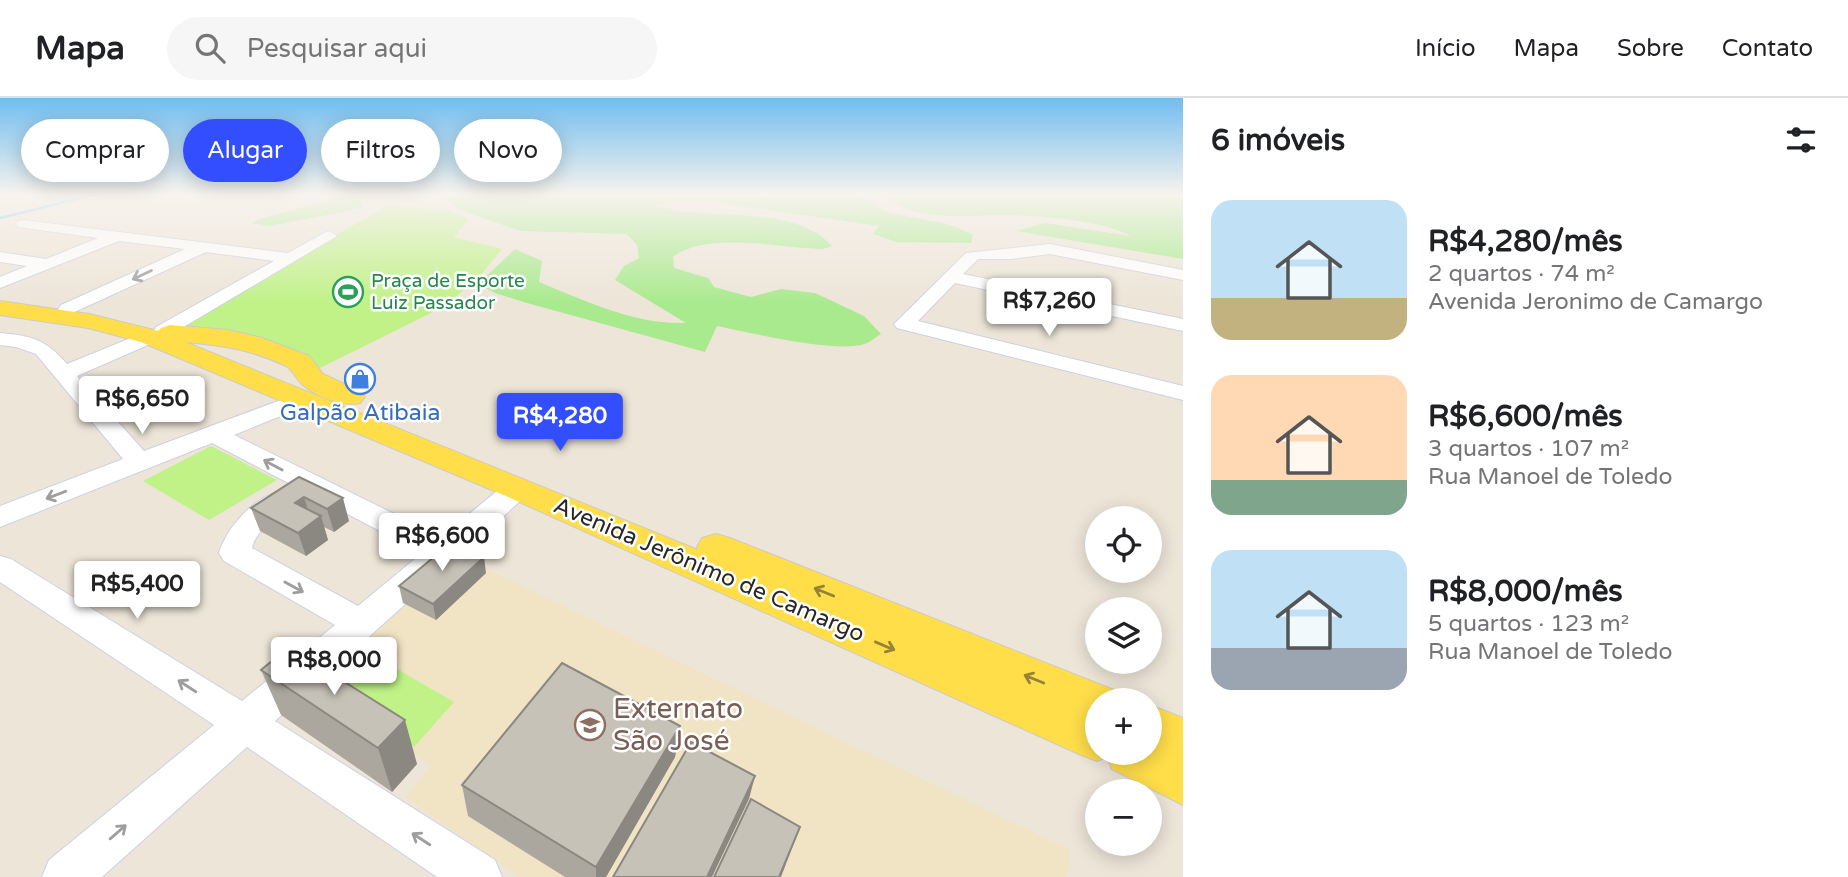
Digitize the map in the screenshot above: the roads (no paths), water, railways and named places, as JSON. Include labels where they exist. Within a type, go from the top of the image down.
[{"type":"main road","points":[[0,300],[68,310],[156,334],[228,338],[253,344],[299,362],[292,385]]},
{"type":"main road","name":"Avenida Jerônimo de Camargo","points":[[0,308],[80,319],[156,334],[214,363],[292,385],[518,488],[1085,733]]},
{"type":"main road","points":[[214,363],[216,356],[224,350],[253,344]]},
{"type":"main road","points":[[292,385],[313,380],[1085,700]]},
{"type":"main road","points":[[1162,732],[1183,741]]},
{"type":"main road","points":[[1155,765],[1183,780]]},
{"type":"street","points":[[73,230],[290,258]]},
{"type":"street","points":[[0,283],[132,230]]},
{"type":"street","points":[[64,373],[156,334],[329,236]]},
{"type":"street","points":[[68,310],[204,247]]},
{"type":"street","points":[[1183,275],[1038,248],[1014,254],[981,253],[972,256],[904,324],[1183,393]]},
{"type":"street","points":[[0,257],[46,264]]},
{"type":"street","points":[[950,277],[1183,325]]},
{"type":"street","points":[[0,339],[34,345],[43,350],[139,462]]},
{"type":"street","points":[[0,517],[112,483],[139,462],[213,433],[292,385]]},
{"type":"street","points":[[213,433],[443,551]]},
{"type":"street","points":[[307,483],[248,525],[237,538],[235,553],[360,623]]},
{"type":"street","points":[[66,877],[518,488]]},
{"type":"street","points":[[0,567],[478,877]]},
{"type":"place","name":"Praça de Esporte Luiz Passador","points":[[348,292]]},
{"type":"place","name":"Galpão Atibaia","points":[[360,379]]},
{"type":"place","name":"Externato São José","points":[[590,725]]}]
